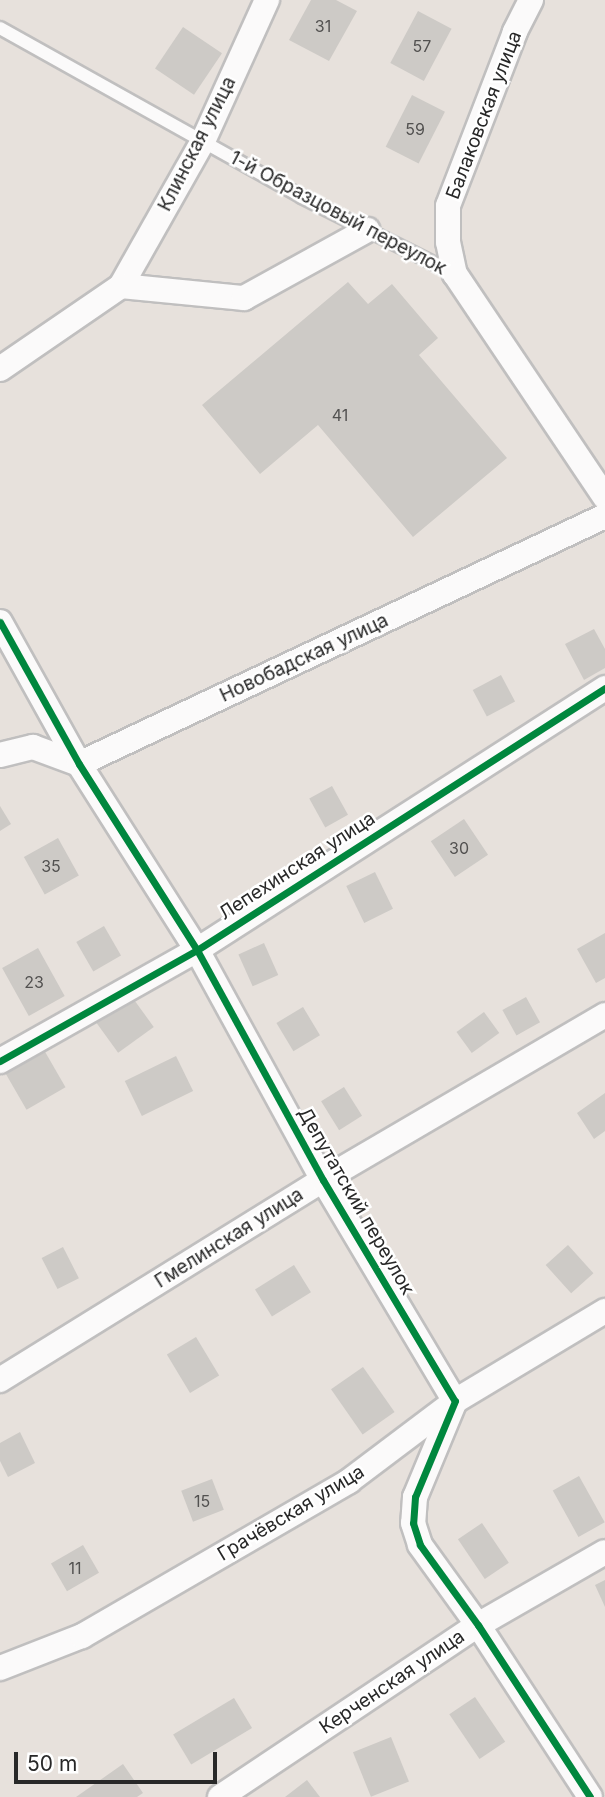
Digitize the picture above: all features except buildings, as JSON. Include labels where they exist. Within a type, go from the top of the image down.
[{"type":"street","name":"Клинская улица","points":[[121,286],[203,141],[267,0]]},
{"type":"street","name":"Балаковская улица","points":[[455,274],[448,242],[448,206],[515,32],[531,0]]},
{"type":"street","points":[[0,369],[121,286],[244,298],[367,230]]},
{"type":"street","points":[[455,274],[605,497]]},
{"type":"street","name":"Новобадская улица","points":[[79,764],[605,516]]},
{"type":"street","name":"Депутатский переулок","points":[[0,622],[79,764],[197,950],[323,1180],[455,1401]]},
{"type":"street","name":"Лепехинская улица","points":[[0,1061],[197,950],[605,688]]},
{"type":"street","points":[[0,755],[33,747],[79,764]]},
{"type":"street","name":"Гмелинская улица","points":[[0,1380],[323,1180],[605,1015]]},
{"type":"street","name":"Грачёвская улица","points":[[0,1668],[82,1636],[337,1488],[455,1401],[605,1311]]},
{"type":"street","points":[[455,1401],[415,1497],[413,1523],[420,1545],[478,1625],[590,1797]]},
{"type":"street","name":"Керченская улица","points":[[220,1797],[478,1625],[605,1552]]},
{"type":"lane","name":"1-й Образцовый переулок","points":[[0,29],[367,230],[455,274]]},
{"type":"cycle path","points":[[0,622],[79,764],[197,950],[323,1180],[455,1401],[415,1497],[413,1523],[420,1545],[478,1625],[590,1797]]},
{"type":"cycle path","points":[[0,1061],[197,950],[605,688]]}]
